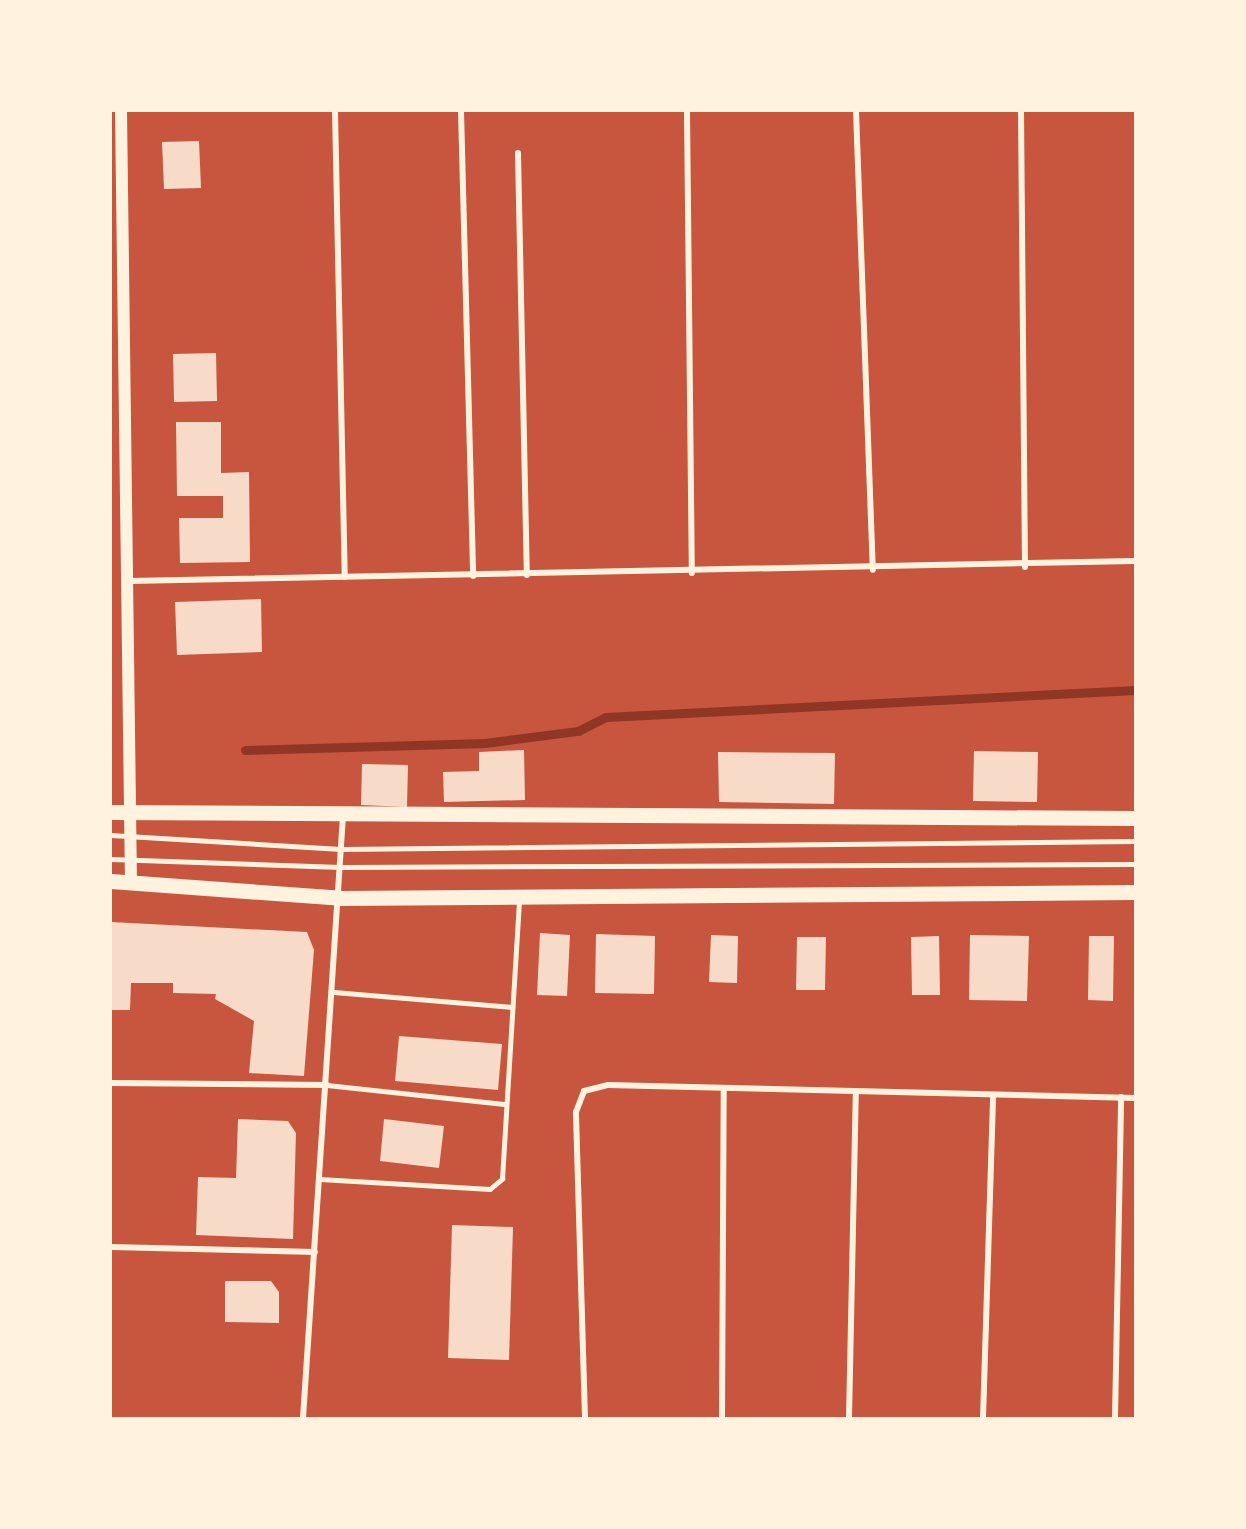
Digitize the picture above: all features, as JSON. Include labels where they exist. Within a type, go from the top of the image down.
[{"type":"main road","points":[[121,111],[133,815],[131,882]]},
{"type":"main road","points":[[111,813],[133,815],[1135,818]]},
{"type":"main road","points":[[111,881],[340,898],[1135,892]]},
{"type":"street","points":[[334,111],[345,577]]},
{"type":"street","points":[[461,111],[473,576]]},
{"type":"street","points":[[687,111],[692,573]]},
{"type":"street","points":[[856,111],[873,570]]},
{"type":"street","points":[[1021,111],[1025,567]]},
{"type":"street","points":[[518,153],[527,575]]},
{"type":"street","points":[[129,580],[873,570],[1025,567],[1135,561]]},
{"type":"street","points":[[303,1418],[340,898],[343,816]]},
{"type":"street","points":[[111,1083],[327,1085]]},
{"type":"street","points":[[585,1418],[576,1112],[584,1091],[608,1085],[1135,1098]]},
{"type":"street","points":[[722,1418],[724,1088]]},
{"type":"street","points":[[849,1418],[856,1092]]},
{"type":"street","points":[[983,1418],[993,1095]]},
{"type":"street","points":[[1115,1418],[1121,1097]]},
{"type":"street","points":[[111,1247],[315,1252]]},
{"type":"lane","points":[[111,836],[341,849],[1135,841]]},
{"type":"lane","points":[[111,860],[341,867],[1135,864]]},
{"type":"lane","points":[[320,1179],[490,1189],[502,1179],[519,897]]},
{"type":"lane","points":[[333,992],[512,1007]]},
{"type":"lane","points":[[327,1085],[506,1104]]},
{"type":"building","points":[[199,141],[201,188],[164,189],[162,142]]},
{"type":"building","points":[[216,353],[217,401],[174,402],[173,354]]},
{"type":"building","points":[[176,422],[221,422],[221,473],[249,472],[250,562],[180,563],[179,518],[223,518],[223,496],[177,496]]},
{"type":"building","points":[[261,599],[262,652],[177,655],[175,602]]},
{"type":"building","points":[[524,750],[525,800],[444,802],[443,772],[479,771],[479,752]]},
{"type":"building","points":[[974,751],[1038,752],[1037,802],[973,801]]},
{"type":"building","points":[[718,752],[835,753],[834,804],[719,802]]},
{"type":"building","points":[[362,764],[408,765],[407,807],[361,805]]},
{"type":"building","points":[[111,922],[307,932],[314,950],[304,1076],[249,1073],[254,1021],[215,999],[216,994],[173,993],[173,983],[131,983],[130,1010],[111,1010]]},
{"type":"building","points":[[540,933],[570,935],[567,996],[537,995]]},
{"type":"building","points":[[596,934],[655,936],[654,994],[595,993]]},
{"type":"building","points":[[711,935],[738,936],[737,983],[709,982]]},
{"type":"building","points":[[970,935],[1029,936],[1027,1001],[969,1000]]},
{"type":"building","points":[[939,936],[940,995],[912,995],[911,937]]},
{"type":"building","points":[[1089,936],[1114,936],[1113,1001],[1088,1000]]},
{"type":"building","points":[[797,937],[826,937],[825,990],[796,990]]},
{"type":"building","points":[[399,1036],[502,1044],[498,1090],[395,1081]]},
{"type":"building","points":[[238,1119],[288,1121],[296,1133],[293,1239],[196,1235],[198,1177],[236,1178]]},
{"type":"building","points":[[384,1119],[444,1126],[439,1168],[380,1161]]},
{"type":"building","points":[[452,1225],[513,1227],[509,1360],[448,1358]]},
{"type":"building","points":[[225,1281],[271,1281],[279,1292],[279,1323],[225,1322]]},
{"type":"waterway","points":[[245,750],[485,743],[578,731],[606,717],[1135,690]]}]
